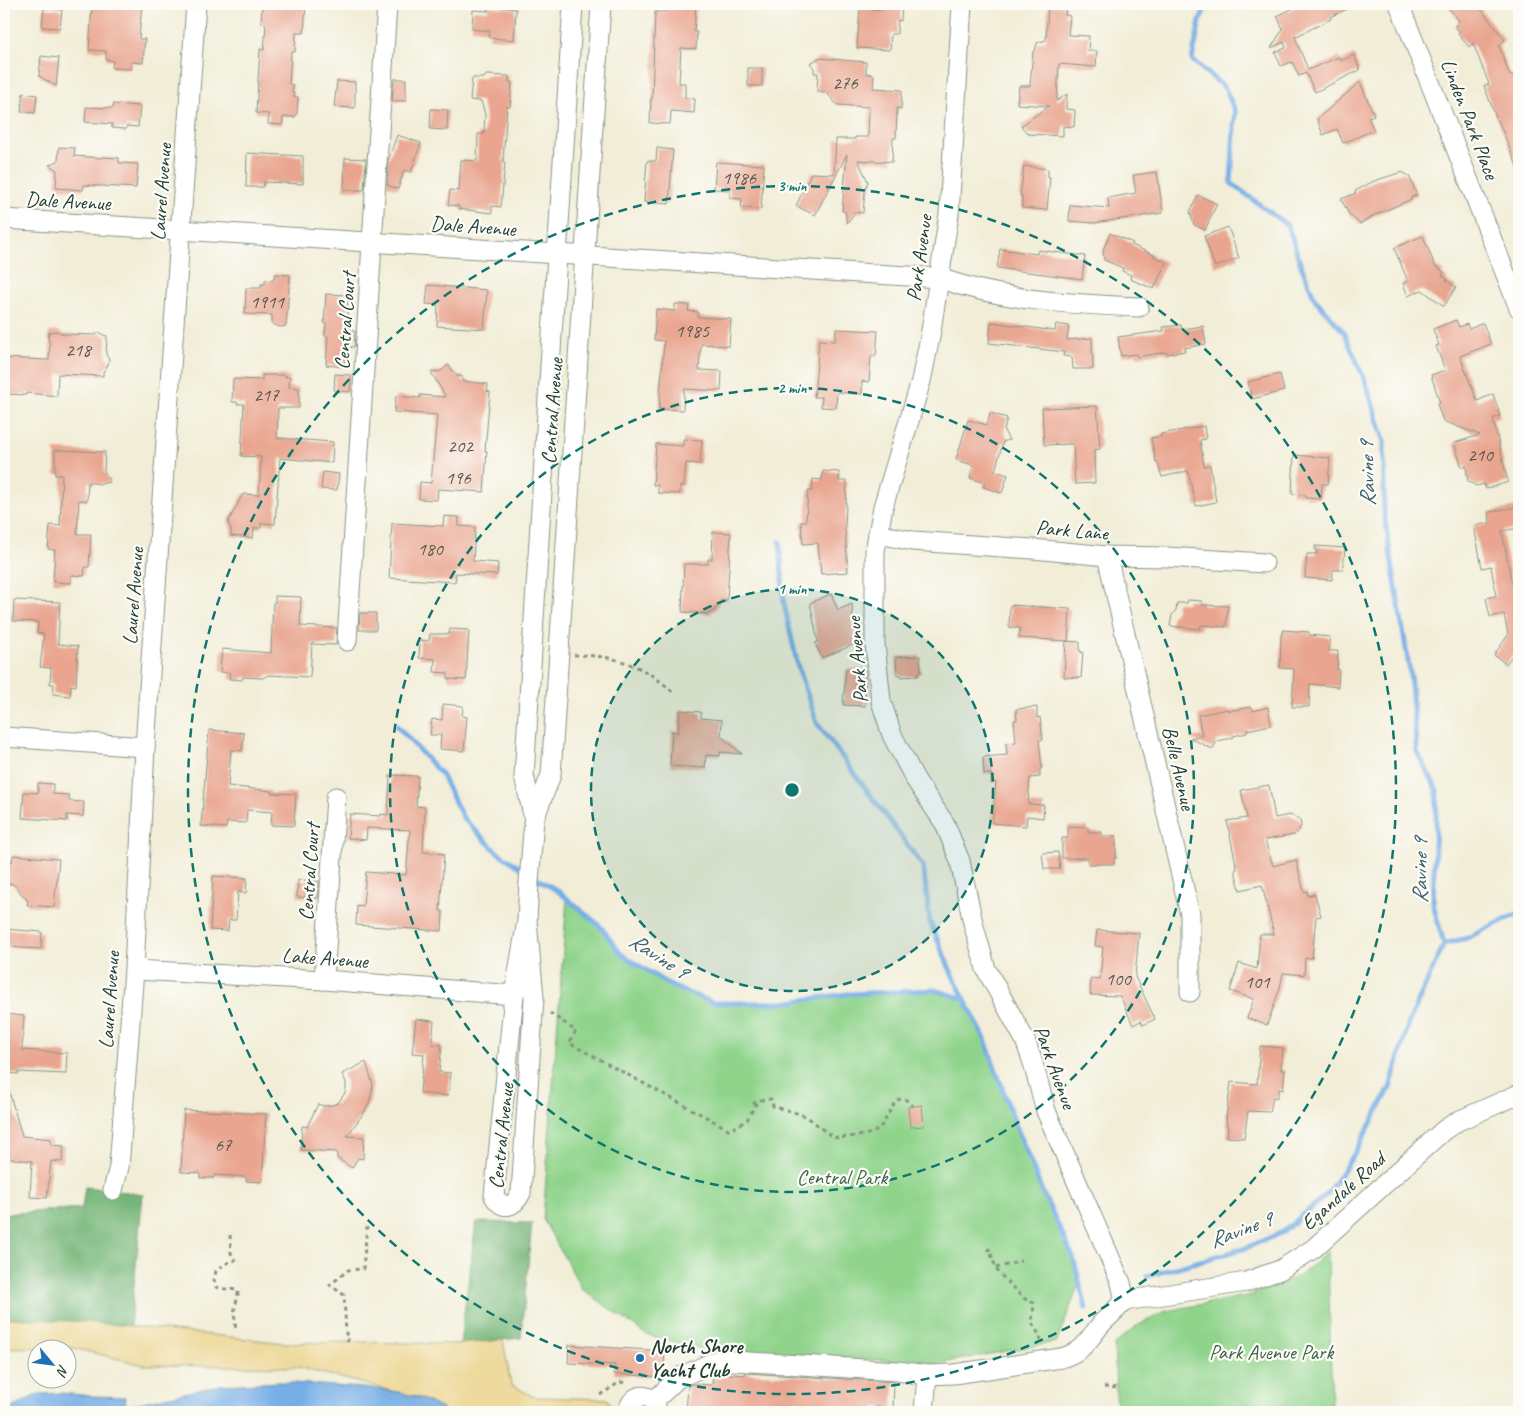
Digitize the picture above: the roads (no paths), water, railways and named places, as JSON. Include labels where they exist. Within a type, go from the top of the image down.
[{"type":"street","name":"Laurel Avenue","points":[[113,1190],[119,1167],[134,970],[145,747],[196,4]]},
{"type":"street","name":"Central Court","points":[[346,641],[388,4]]},
{"type":"street","name":"Central Avenue","points":[[534,819],[524,776],[573,4]]},
{"type":"street","name":"Central Avenue","points":[[527,915],[540,1004],[521,1193],[518,1200],[511,1205],[504,1205],[498,1202],[494,1196],[514,995],[527,915],[534,819],[551,775],[601,4]]},
{"type":"street","name":"Park Avenue","points":[[962,4],[949,214],[930,338],[921,381],[883,507],[875,551],[875,644],[881,701],[892,735],[915,779],[945,824],[960,861],[973,923],[986,969],[1025,1040],[1046,1111],[1120,1283],[1125,1301]]},
{"type":"street","name":"Linden Park Place","points":[[1399,4],[1519,308]]},
{"type":"street","name":"Dale Avenue","points":[[4,219],[939,278],[961,286],[1022,298],[1072,304],[1139,307]]},
{"type":"street","points":[[541,506],[568,510]]},
{"type":"street","name":"Park Lane","points":[[878,534],[913,541],[1106,556],[1264,562]]},
{"type":"street","name":"Belle Avenue","points":[[1106,556],[1190,914],[1190,992]]},
{"type":"street","points":[[4,737],[145,747]]},
{"type":"street","name":"Central Court","points":[[324,980],[336,797]]},
{"type":"street","name":"Lake Avenue","points":[[134,970],[324,980],[514,995]]},
{"type":"street","name":"Egandale Road","points":[[1125,1301],[1246,1282],[1280,1270],[1313,1249],[1444,1130],[1458,1121],[1519,1094]]},
{"type":"street","points":[[629,1412],[630,1404],[637,1397],[647,1397],[655,1407],[678,1378],[718,1360],[898,1371],[927,1375],[954,1374],[1029,1364],[1073,1354],[1085,1346],[1101,1325],[1125,1301]]},
{"type":"street","points":[[924,1412],[927,1375]]},
{"type":"water","points":[[280,1382],[398,1392],[420,1398],[448,1412],[4,1412],[38,1394],[61,1393],[125,1397],[126,1406],[220,1385]]},
{"type":"waterway","name":"Ravine 9","points":[[1147,1276],[1246,1248],[1283,1232],[1327,1194],[1355,1153],[1390,1088],[1409,1022],[1444,944],[1433,904],[1437,790],[1417,752],[1410,673],[1384,514],[1384,440],[1366,383],[1344,332],[1315,299],[1288,226],[1231,183],[1235,111],[1225,88],[1192,60],[1200,21],[1207,4]]},
{"type":"waterway","name":"Ravine 9","points":[[780,542],[784,604],[798,667],[817,723],[923,866],[930,922],[952,974],[985,1039],[1014,1121],[1042,1191],[1073,1257],[1086,1308]]},
{"type":"waterway","name":"Ravine 9","points":[[397,726],[441,774],[463,818],[497,852],[526,871]]},
{"type":"waterway","name":"Ravine 9","points":[[533,876],[558,891],[600,926],[621,954],[671,986],[714,1003],[781,1003],[847,994],[934,990],[965,999]]},
{"type":"waterway","name":"Ravine 9","points":[[1444,944],[1467,938],[1519,913]]},
{"type":"place","name":"North Shore Yacht Club","points":[[640,1358]]},
{"type":"park label","name":"Central Park","points":[[842,1177]]},
{"type":"park label","name":"Park Avenue Park","points":[[1271,1352]]}]
